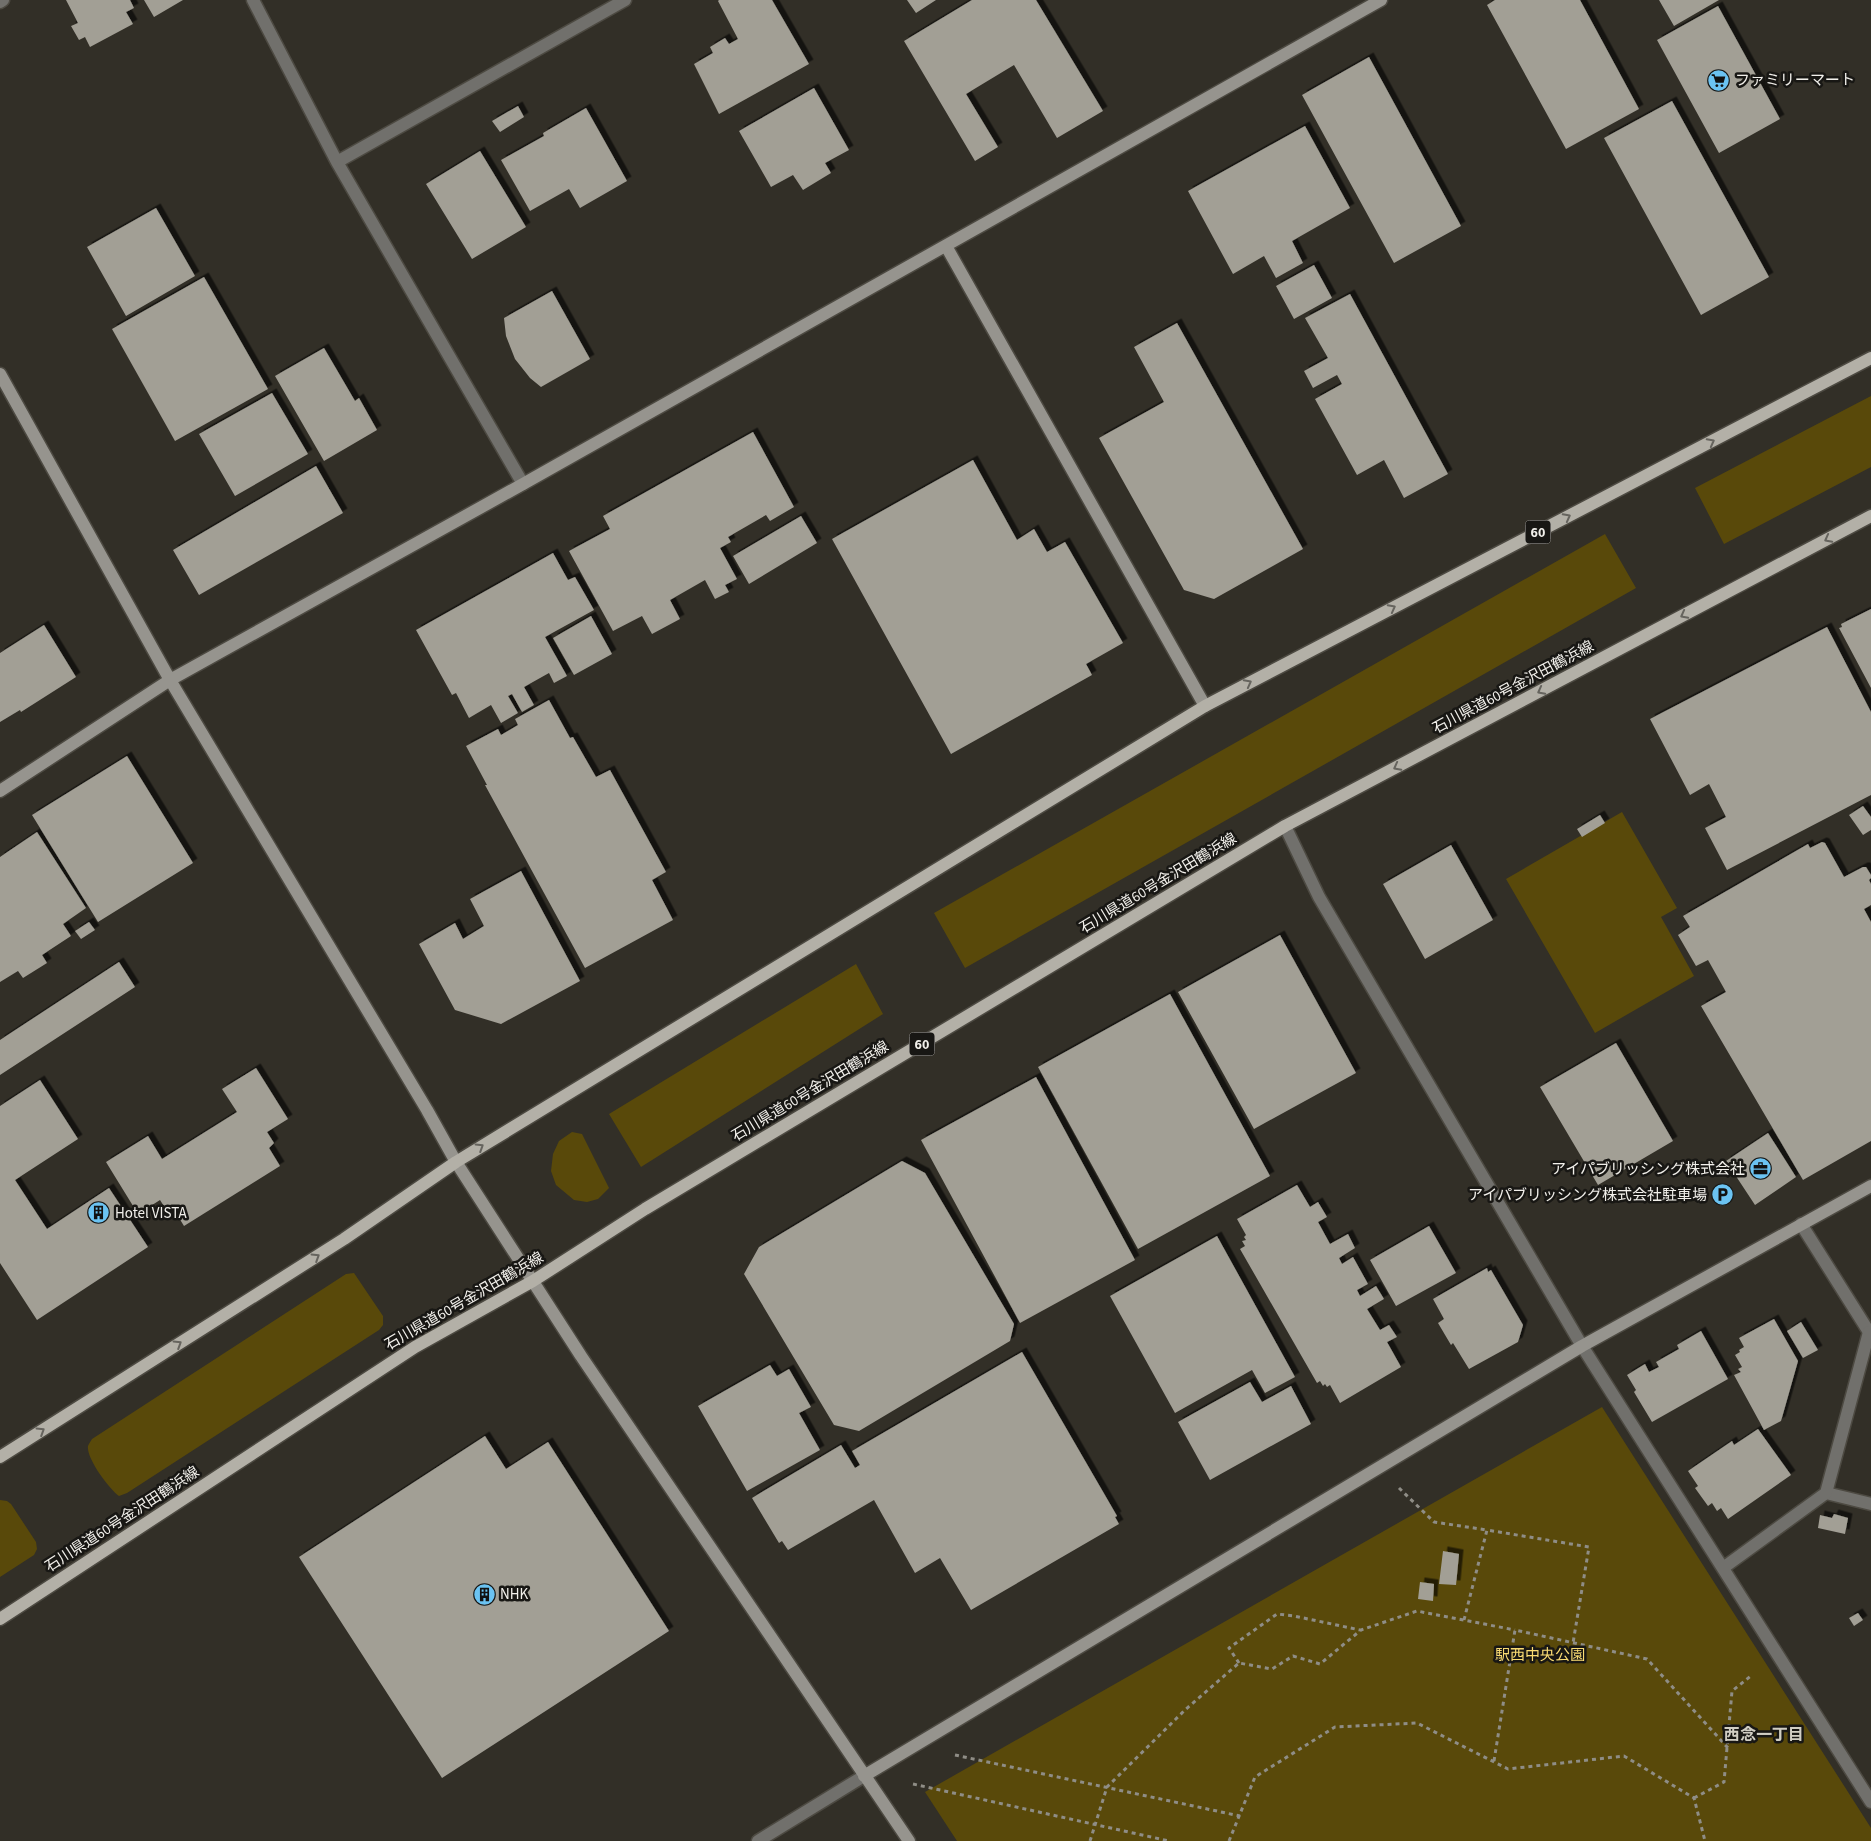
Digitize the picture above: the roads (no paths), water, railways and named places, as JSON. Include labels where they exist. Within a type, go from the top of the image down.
[{"type":"main road","name":"60","points":[[0,1457],[344,1239],[456,1162],[1204,706],[1871,358]]},
{"type":"main road","name":"石川県道60号金沢田鶴浜線","points":[[0,1619],[415,1347],[533,1281],[645,1209],[1285,826],[1871,516]]},
{"type":"street","points":[[253,0],[337,162],[523,484]]},
{"type":"street","points":[[337,162],[625,0]]},
{"type":"street","points":[[0,791],[170,680],[523,484],[1381,0]]},
{"type":"street","points":[[946,246],[1204,706]]},
{"type":"street","points":[[0,374],[170,680],[427,1110],[456,1162],[581,1356],[909,1841]]},
{"type":"street","points":[[1285,826],[1319,897],[1582,1346],[1871,1802]]},
{"type":"street","points":[[758,1841],[1582,1346],[1871,1186]]},
{"type":"street","points":[[1723,1568],[1826,1493],[1870,1332],[1802,1224]]},
{"type":"street","points":[[1826,1493],[1871,1504]]},
{"type":"place","name":"ファミリーマート","points":[[1719,80]]},
{"type":"place","name":"アイパブリッシング株式会社","points":[[1761,1169]]},
{"type":"place","name":"アイパブリッシング株式会社駐車場","points":[[1723,1195]]},
{"type":"place","name":"Hotel VISTA","points":[[99,1213]]},
{"type":"place","name":"NHK","points":[[484,1594]]},
{"type":"district","name":"西念一丁目","points":[[1764,1734]]},
{"type":"park label","name":"駅西中央公園","points":[[1540,1655]]}]
